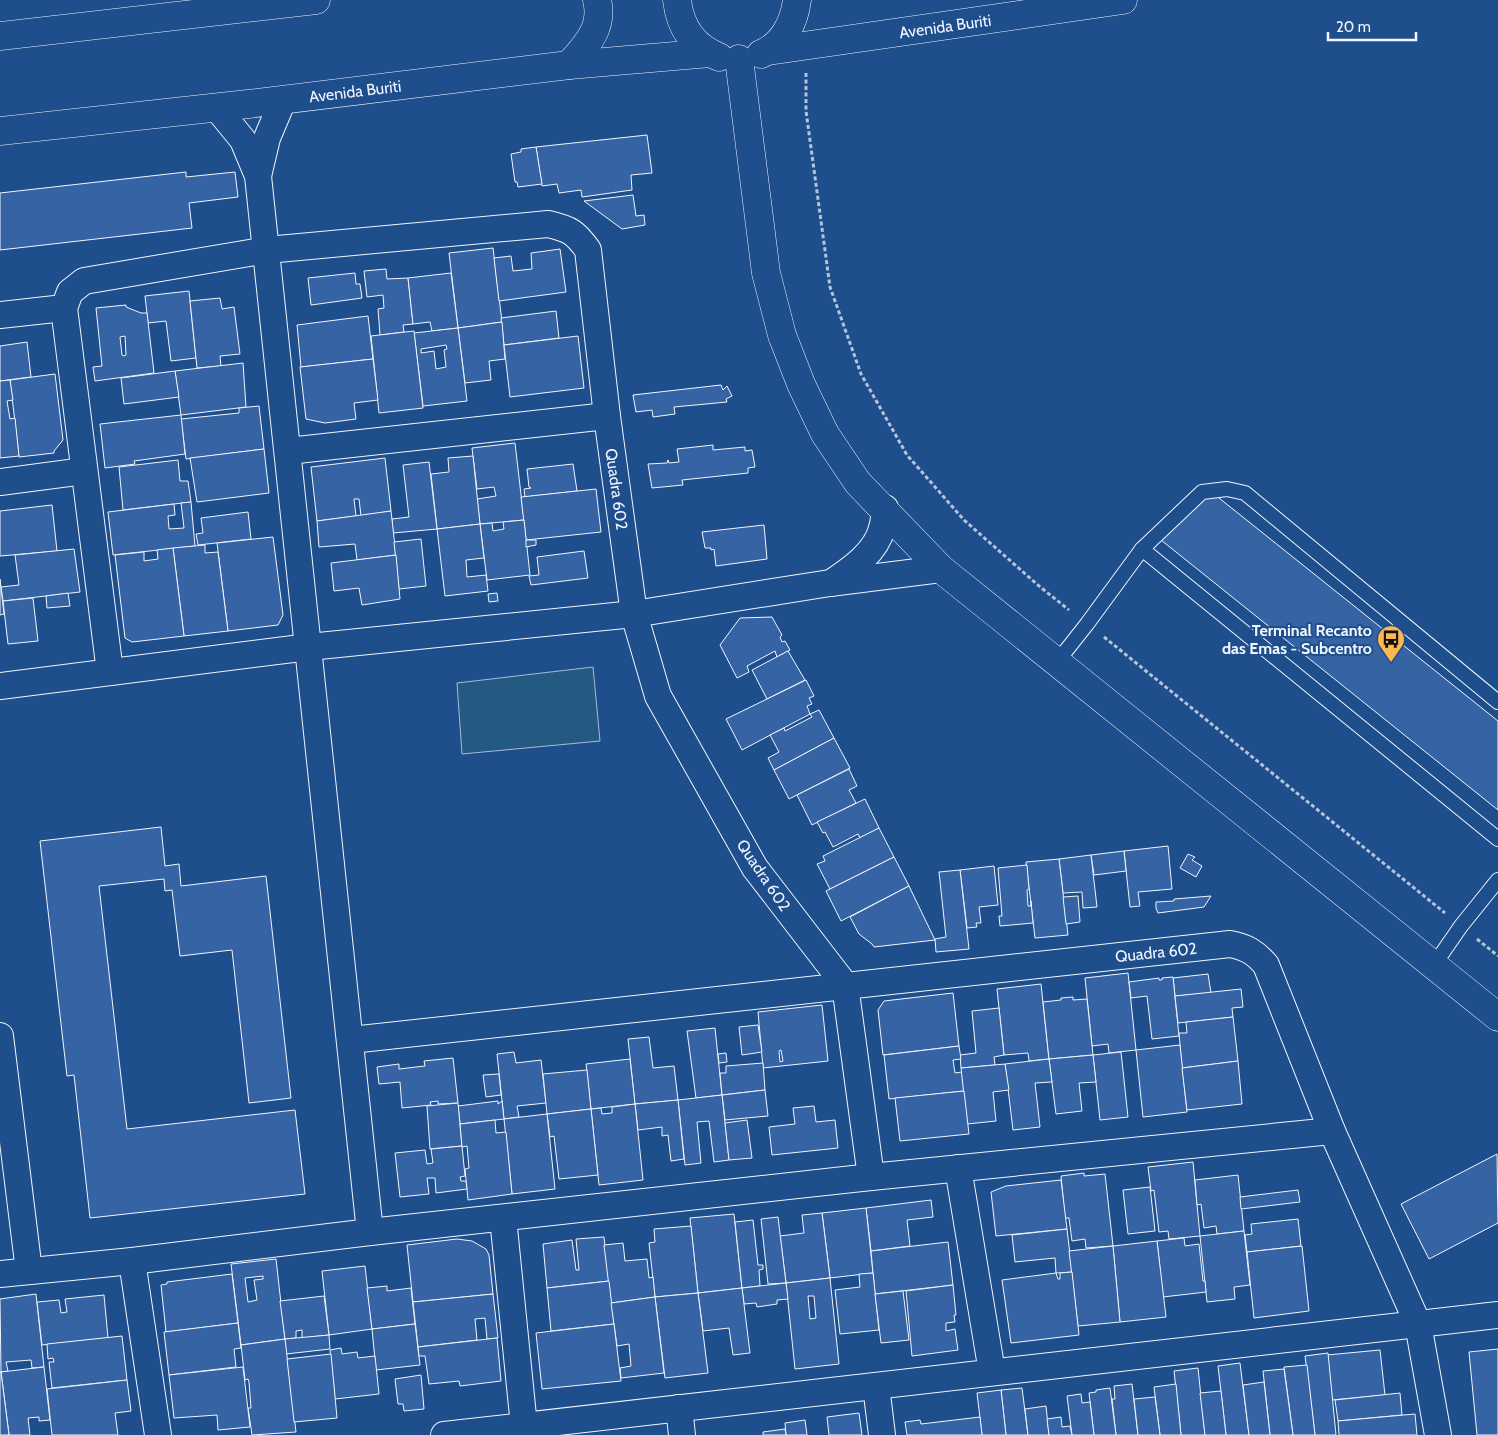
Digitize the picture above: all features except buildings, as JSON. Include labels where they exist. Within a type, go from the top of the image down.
[{"type":"street","points":[[0,36],[278,2],[316,0]]},
{"type":"street","points":[[569,65],[591,39],[598,25],[599,8],[597,0]]},
{"type":"street","points":[[677,0],[678,14],[685,30],[696,44],[710,53],[724,58],[739,60],[766,273],[782,335],[801,384],[826,434],[858,483],[885,508],[941,569],[1498,1017]]},
{"type":"street","points":[[768,51],[783,38],[793,21],[797,0]]},
{"type":"street","name":"Avenida Buriti","points":[[739,60],[754,57],[768,51],[1123,0]]},
{"type":"street","name":"Avenida Buriti","points":[[0,131],[283,100],[569,65],[710,53]]},
{"type":"street","points":[[258,176],[267,138],[283,100]]},
{"type":"street","points":[[216,107],[243,140],[258,176],[370,1232]]},
{"type":"street","name":"Quadra 602","points":[[64,308],[70,292],[84,281],[267,250],[548,224],[564,228],[578,236],[588,250],[607,416],[634,614],[658,696],[755,868],[845,985],[1230,944],[1245,947],[1256,954],[1266,964],[1332,1131],[1418,1324],[1438,1435]]},
{"type":"street","points":[[0,315],[64,308],[110,672]]},
{"type":"street","points":[[288,451],[607,416]]},
{"type":"street","points":[[0,482],[84,472]]},
{"type":"street","points":[[830,583],[852,569],[872,548],[882,529],[885,508]]},
{"type":"street","points":[[0,686],[309,647],[634,614],[830,583],[941,569]]},
{"type":"street","points":[[351,1040],[845,985],[871,1177]]},
{"type":"street","points":[[0,1036],[29,1271]]},
{"type":"street","points":[[0,1274],[132,1261],[370,1232],[871,1177],[1332,1131]]},
{"type":"street","points":[[958,1168],[992,1372]]},
{"type":"street","points":[[503,1218],[524,1426]]},
{"type":"street","points":[[132,1261],[158,1435]]},
{"type":"street","points":[[444,1435],[484,1433],[524,1426],[1498,1315]]},
{"type":"street","points":[[876,1386],[882,1435]]},
{"type":"street","points":[[679,1408],[682,1435]]},
{"type":"lane","points":[[1057,662],[1142,549],[1202,492],[1228,489],[1244,492],[1498,702]]},
{"type":"lane","points":[[1142,549],[1498,839]]},
{"type":"lane","points":[[1434,965],[1461,926],[1498,880]]},
{"type":"path","points":[[806,46],[806,111],[830,287],[861,374],[907,455],[964,520],[1039,586],[1498,956]]},
{"type":"shaded area","points":[[593,667],[600,741],[462,754],[457,683]]},
{"type":"place","name":"Terminal Recanto das Emas - Subcentro","points":[[1391,663]]}]
